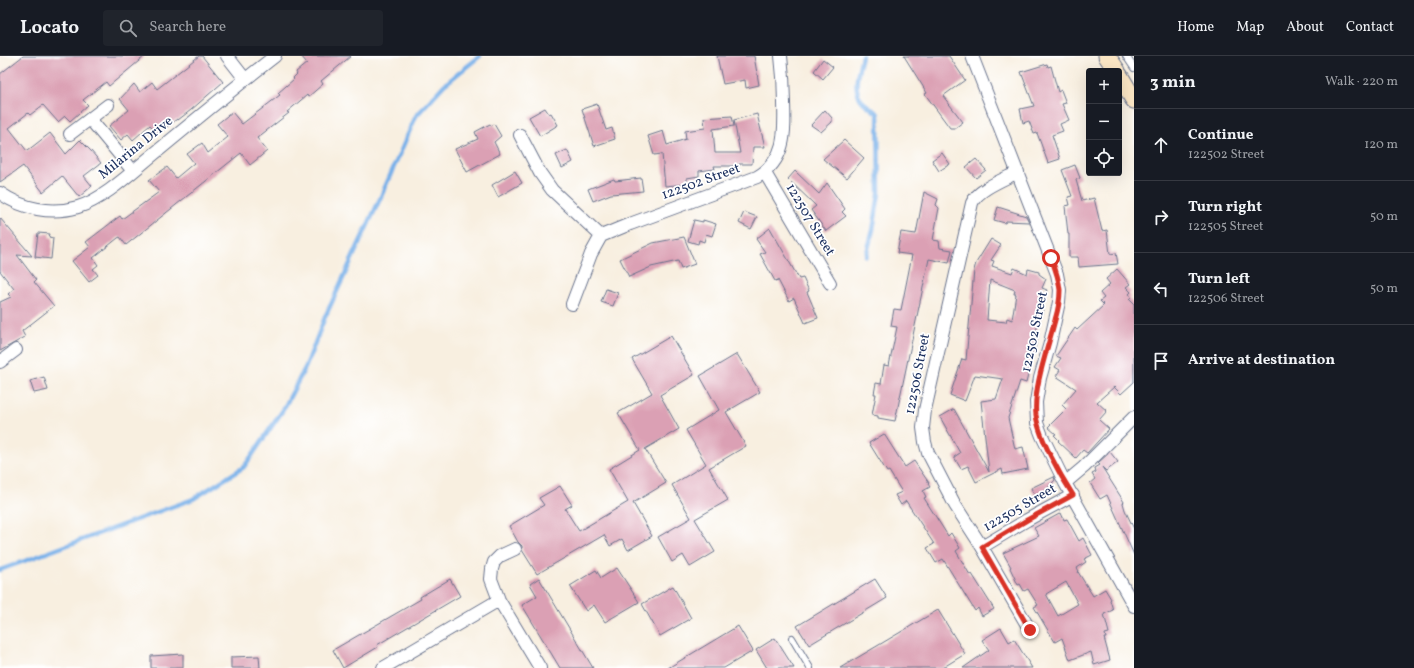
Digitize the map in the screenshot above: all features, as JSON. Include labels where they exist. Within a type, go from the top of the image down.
[{"type":"street","points":[[227,56],[245,79]]},
{"type":"street","name":"Milarina Drive","points":[[0,193],[22,205],[39,210],[61,211],[79,207],[95,200],[275,56]]},
{"type":"street","name":"122502 Street","points":[[601,236],[630,224],[737,186],[765,173],[774,163],[781,150],[784,139],[785,126],[782,56]]},
{"type":"street","name":"122502 Street","points":[[972,56],[1057,274],[1060,290],[1058,310],[1040,378],[1036,402],[1038,423],[1042,436],[1065,483],[1134,606]]},
{"type":"street","points":[[1107,56],[1115,68]]},
{"type":"street","points":[[1122,79],[1134,100]]},
{"type":"street","points":[[70,134],[108,105]]},
{"type":"street","points":[[90,119],[133,171]]},
{"type":"street","points":[[520,135],[540,173],[552,190],[601,236],[591,254],[572,304]]},
{"type":"street","name":"122506 Street","points":[[1018,172],[983,191],[972,202],[925,410],[923,428],[925,442],[934,465],[955,505],[982,547],[1030,630]]},
{"type":"street","name":"122507 Street","points":[[765,173],[830,283]]},
{"type":"street","points":[[0,362],[16,350]]},
{"type":"street","points":[[1065,483],[1084,467],[1134,417]]},
{"type":"street","name":"122505 Street","points":[[982,547],[1073,495]]},
{"type":"street","points":[[515,549],[500,556],[494,562],[491,579],[499,600],[540,668]]},
{"type":"street","points":[[383,668],[499,600]]},
{"type":"lane","points":[[1126,56],[1134,68]]},
{"type":"lane","points":[[792,638],[810,668]]},
{"type":"building","points":[[23,56],[145,56],[109,86],[106,82],[83,100],[88,105],[70,121],[65,116],[58,122],[43,105],[30,115],[28,113],[9,128],[27,151],[50,133],[66,154],[80,140],[101,163],[84,176],[92,186],[79,197],[62,176],[43,192],[23,166],[0,182],[0,74]]},
{"type":"building","points":[[199,56],[202,56],[223,82],[191,110],[158,134],[150,125],[133,140],[128,134],[121,140],[109,126],[129,110],[120,99],[134,84],[140,92],[152,82],[157,89]]},
{"type":"building","points":[[301,56],[351,56],[321,81],[323,84],[308,97],[307,95],[287,112],[289,113],[257,138],[267,151],[250,165],[241,153],[126,245],[120,237],[118,238],[93,258],[98,265],[93,269],[98,275],[89,282],[72,261],[90,247],[86,242],[120,216],[122,219],[159,192],[149,180],[167,167],[176,178],[194,163],[187,154],[202,143],[208,153],[228,137],[217,124],[232,112],[242,124],[280,95],[278,93],[294,79],[293,78],[297,74],[296,72],[307,63]]},
{"type":"building","points":[[717,56],[754,56],[759,85],[746,88],[745,80],[723,84]]},
{"type":"building","points":[[904,56],[949,56],[965,80],[943,96],[963,122],[955,128],[950,128],[925,94],[927,93]]},
{"type":"building","points":[[823,59],[833,67],[823,79],[814,71]]},
{"type":"building","points":[[1047,64],[1048,67],[1051,66],[1058,92],[1061,90],[1066,103],[1062,104],[1069,120],[1060,124],[1063,131],[1052,135],[1060,159],[1048,163],[1037,133],[1034,134],[1029,121],[1023,123],[1020,109],[1034,106],[1021,72]]},
{"type":"building","points":[[597,104],[606,130],[612,128],[615,139],[594,146],[582,109]]},
{"type":"building","points":[[545,108],[549,114],[551,113],[558,125],[540,136],[529,117]]},
{"type":"building","points":[[825,110],[832,118],[832,122],[821,132],[811,125]]},
{"type":"building","points":[[757,114],[765,147],[753,147],[752,164],[739,164],[739,166],[714,166],[715,169],[699,171],[699,176],[687,178],[687,184],[665,186],[662,154],[654,155],[648,136],[663,131],[667,145],[686,139],[685,131],[705,128],[704,118],[732,116],[734,126],[713,129],[715,153],[740,153],[734,120]]},
{"type":"building","points":[[490,124],[491,126],[494,124],[501,136],[494,142],[500,154],[467,172],[455,149],[478,139],[475,132]]},
{"type":"building","points":[[844,140],[864,158],[847,178],[823,159]]},
{"type":"building","points":[[567,150],[573,162],[562,168],[556,155]]},
{"type":"building","points":[[942,153],[950,164],[939,171],[932,160]]},
{"type":"building","points":[[976,159],[986,170],[976,178],[966,167]]},
{"type":"building","points":[[1075,165],[1080,178],[1076,180],[1082,201],[1094,198],[1102,231],[1107,230],[1110,254],[1116,253],[1118,264],[1079,267],[1078,257],[1069,257],[1069,234],[1065,206],[1070,205],[1068,197],[1072,196],[1062,170]]},
{"type":"building","points":[[515,171],[522,183],[498,197],[492,185]]},
{"type":"building","points":[[795,171],[819,194],[827,183],[845,209],[842,212],[846,216],[826,231],[811,210],[816,206],[788,179]]},
{"type":"building","points":[[641,178],[643,191],[611,194],[593,201],[588,189],[614,179],[615,181]]},
{"type":"building","points":[[924,192],[938,199],[936,205],[939,208],[933,240],[939,241],[940,248],[952,250],[949,263],[929,259],[895,421],[878,418],[878,416],[872,415],[876,394],[874,394],[876,383],[881,384],[884,365],[889,366],[897,327],[891,326],[894,309],[901,310],[912,255],[897,253],[901,232],[916,234]]},
{"type":"building","points":[[998,207],[1026,216],[1029,222],[1006,221],[1005,223],[994,220]]},
{"type":"building","points":[[744,212],[757,217],[751,229],[739,223]]},
{"type":"building","points":[[0,218],[32,256],[17,255],[36,280],[34,282],[54,306],[22,331],[25,337],[0,351],[0,302],[11,297],[8,294],[14,289],[0,271]]},
{"type":"building","points":[[694,220],[703,222],[703,220],[716,224],[712,236],[706,234],[704,242],[699,240],[698,244],[688,241]]},
{"type":"building","points":[[770,228],[799,279],[803,278],[818,318],[805,323],[794,298],[789,301],[778,280],[775,281],[760,254],[765,252],[756,239]]},
{"type":"building","points":[[38,233],[50,234],[49,237],[53,238],[51,259],[35,257]]},
{"type":"building","points":[[684,237],[695,264],[681,269],[678,261],[651,267],[629,277],[620,259],[653,243]]},
{"type":"building","points":[[991,239],[1001,245],[991,260],[994,261],[992,266],[1012,273],[1014,268],[1027,274],[1028,269],[1039,272],[1039,274],[1046,279],[1042,288],[1047,290],[1039,309],[1043,310],[1036,331],[1039,332],[1026,383],[1020,381],[1008,418],[1015,449],[1023,447],[1028,469],[1003,474],[1002,469],[976,482],[968,466],[961,469],[954,457],[960,453],[940,417],[954,409],[989,472],[981,401],[996,399],[1003,379],[975,375],[965,401],[950,395],[962,359],[966,360],[974,270],[976,263]],"holes":[[[990,280],[1015,290],[1014,294],[1016,294],[1012,320],[1007,318],[1006,322],[987,320]]]},
{"type":"building","points":[[1117,269],[1130,284],[1126,287],[1131,292],[1129,294],[1131,297],[1129,299],[1134,304],[1134,382],[1121,394],[1114,387],[1097,402],[1107,411],[1099,420],[1109,429],[1087,453],[1083,450],[1076,458],[1058,441],[1059,440],[1054,435],[1056,434],[1048,427],[1066,409],[1062,405],[1076,389],[1056,376],[1060,370],[1055,367],[1061,358],[1056,356],[1075,328],[1077,330],[1104,305],[1100,301],[1104,298],[1100,293],[1110,284],[1106,279]]},
{"type":"building","points":[[606,289],[618,293],[613,306],[601,302]]},
{"type":"building","points":[[671,336],[694,375],[660,395],[679,429],[645,449],[666,483],[633,503],[652,536],[628,550],[622,539],[610,546],[604,535],[537,574],[509,526],[544,505],[539,498],[560,486],[572,505],[565,509],[579,531],[628,502],[609,469],[640,450],[618,413],[652,393],[632,359]]},
{"type":"building","points":[[737,354],[760,392],[726,412],[746,446],[709,468],[728,500],[695,519],[715,552],[690,567],[683,555],[672,562],[658,537],[691,518],[672,485],[706,464],[686,430],[719,410],[700,376]]},
{"type":"building","points":[[44,377],[48,390],[34,393],[30,381]]},
{"type":"building","points":[[884,434],[905,467],[914,461],[929,483],[928,484],[930,487],[923,491],[926,497],[924,498],[948,536],[951,533],[960,548],[956,551],[970,575],[972,574],[994,609],[982,616],[978,608],[975,611],[943,559],[936,563],[927,548],[934,544],[906,501],[901,505],[895,495],[902,492],[889,471],[887,472],[869,443]]},
{"type":"building","points":[[1110,452],[1118,462],[1106,471],[1102,467],[1124,502],[1125,510],[1134,529],[1134,555],[1107,495],[1100,499],[1090,483],[1095,479],[1092,474],[1096,472],[1095,468],[1100,465],[1098,463]]},
{"type":"building","points":[[1054,477],[1055,480],[1037,500],[1031,488]]},
{"type":"building","points":[[1061,513],[1064,520],[1067,519],[1079,541],[1083,538],[1092,555],[1084,559],[1086,562],[1077,568],[1079,571],[1078,572],[1093,596],[1105,589],[1111,599],[1113,610],[1104,614],[1109,633],[1105,634],[1106,638],[1104,638],[1110,660],[1094,665],[1091,652],[1070,660],[1062,638],[1055,642],[1034,607],[1038,605],[1028,589],[1024,591],[1020,584],[1018,585],[1010,568],[1011,567],[1003,553],[1039,536],[1034,528]],"holes":[[[1066,582],[1078,604],[1058,616],[1046,594]]]},
{"type":"building","points":[[617,568],[639,602],[605,622],[594,605],[586,611],[570,586],[596,570],[601,578]]},
{"type":"building","points":[[539,578],[593,668],[560,668],[522,605],[537,596],[530,584]]},
{"type":"building","points":[[450,579],[460,596],[377,645],[378,647],[343,668],[333,650],[421,599],[420,597]]},
{"type":"building","points":[[875,579],[887,598],[809,645],[797,626]]},
{"type":"building","points":[[673,586],[691,618],[660,636],[642,604]]},
{"type":"building","points":[[938,610],[965,654],[942,668],[840,668]]},
{"type":"building","points":[[738,626],[753,651],[724,668],[668,668]]},
{"type":"building","points":[[1001,628],[1009,642],[1014,639],[1032,668],[963,668],[989,650],[982,640]]},
{"type":"building","points":[[775,638],[794,668],[767,668],[756,650]]},
{"type":"building","points":[[183,654],[183,668],[151,668],[151,656]]},
{"type":"building","points":[[259,656],[260,668],[231,668],[231,657]]},
{"type":"waterway","points":[[0,570],[193,499],[244,467],[283,410],[306,366],[325,317],[379,201],[416,116],[444,85],[480,56]]},
{"type":"waterway","points":[[862,56],[857,80],[857,92],[863,102],[878,114],[879,194],[873,230],[866,256]]},
{"type":"route","points":[[1030,630],[982,547],[1073,495],[1065,483],[1042,436],[1036,413],[1036,402],[1040,378],[1050,343],[1059,302],[1060,290],[1057,274],[1051,258]]}]
